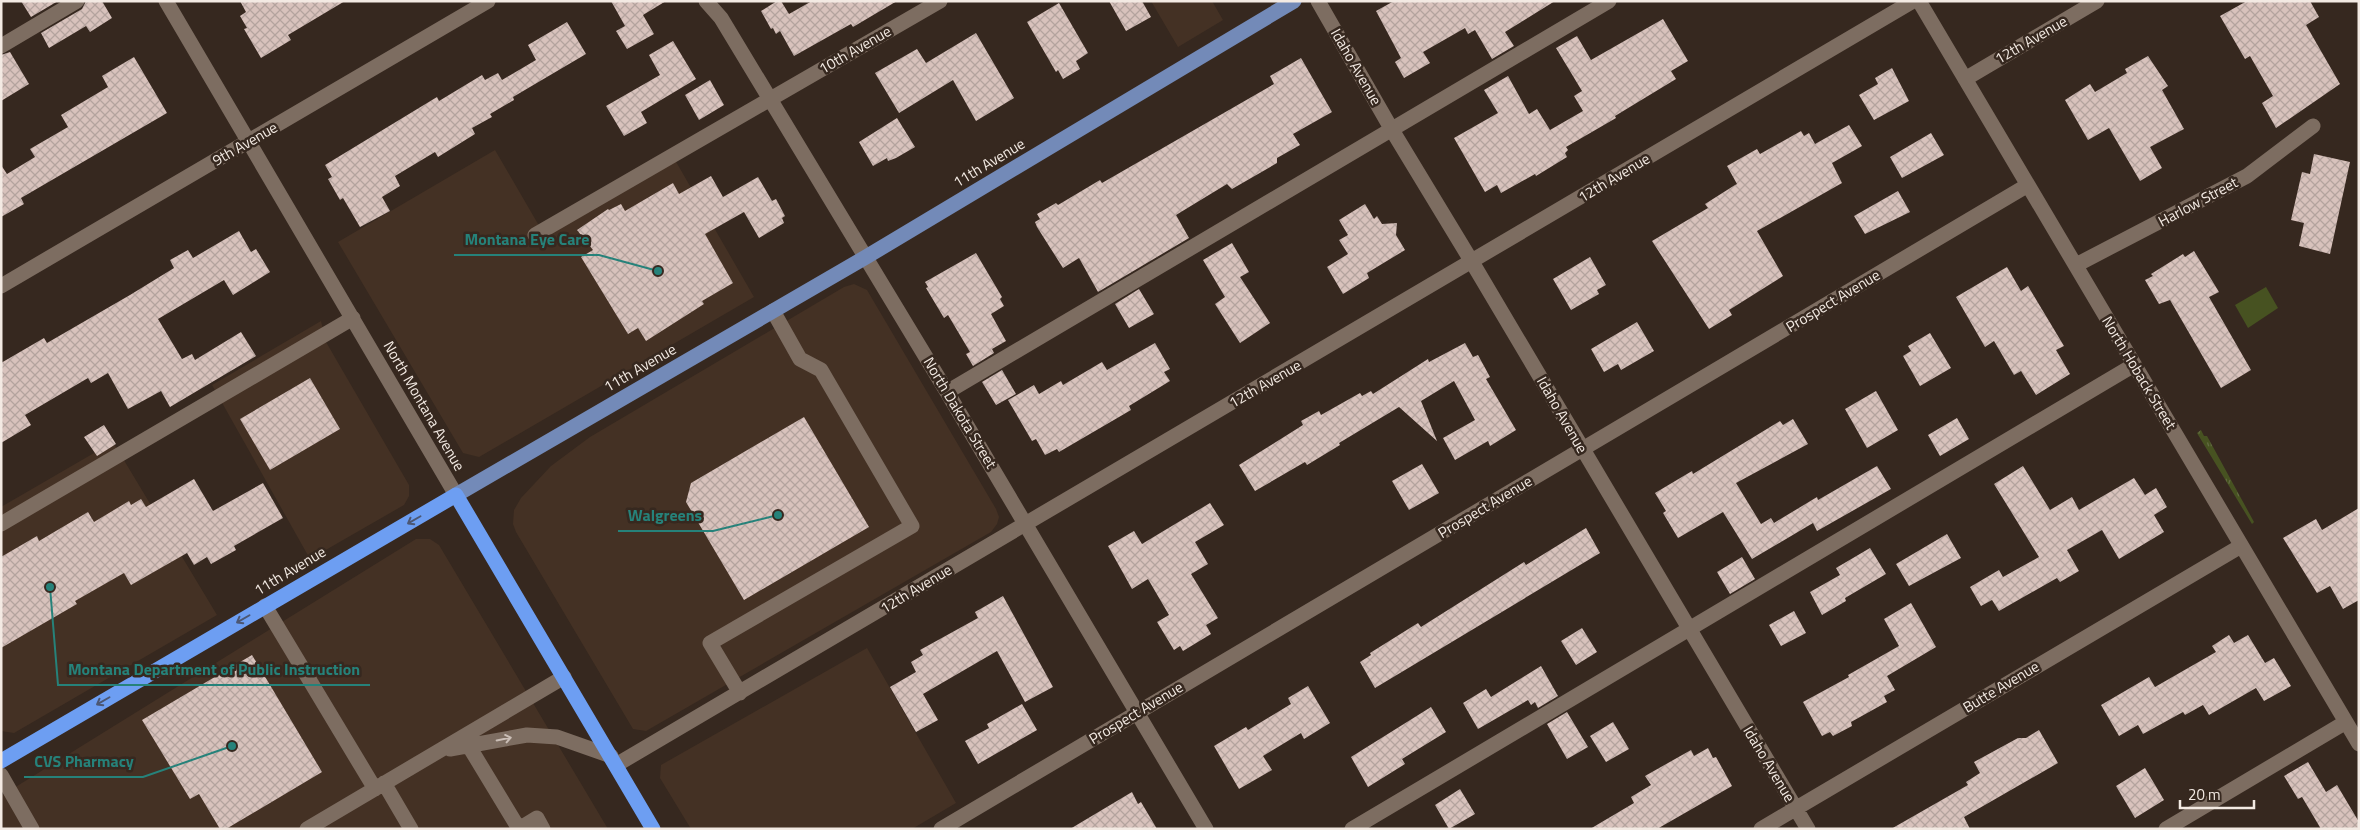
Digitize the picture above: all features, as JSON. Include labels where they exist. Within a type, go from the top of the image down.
[{"type":"highway","name":"11th Avenue","points":[[1,761],[456,495]]},
{"type":"highway","name":"North Montana Avenue","points":[[456,495],[614,761],[649,827]]},
{"type":"main road","name":"11th Avenue","points":[[456,495],[866,257],[1294,1]]},
{"type":"street","points":[[1,46],[77,1]]},
{"type":"street","name":"North Montana Avenue","points":[[166,1],[456,495]]},
{"type":"street","name":"9th Avenue","points":[[1,286],[488,1]]},
{"type":"street","name":"North Dakota Street","points":[[706,1],[721,18],[866,257],[1206,829]]},
{"type":"street","name":"10th Avenue","points":[[535,235],[940,1]]},
{"type":"street","name":"Idaho Avenue","points":[[1318,1],[1392,130],[1808,829]]},
{"type":"street","points":[[947,392],[1609,1]]},
{"type":"street","name":"12th Avenue","points":[[614,761],[740,693],[1913,1]]},
{"type":"street","name":"North Hoback Street","points":[[1920,1],[2359,744]]},
{"type":"street","name":"12th Avenue","points":[[1965,79],[2097,1]]},
{"type":"street","name":"Harlow Street","points":[[2076,266],[2247,176],[2313,126]]},
{"type":"street","name":"Prospect Avenue","points":[[941,829],[2028,185]]},
{"type":"street","points":[[740,693],[710,643],[912,526],[821,370],[800,360],[773,311]]},
{"type":"street","points":[[1,524],[353,318]]},
{"type":"street","points":[[1352,829],[2134,365]]},
{"type":"street","name":"Butte Avenue","points":[[1761,829],[2241,546]]},
{"type":"street","points":[[265,606],[379,786],[411,829]]},
{"type":"street","points":[[307,829],[439,751],[466,741],[564,678]]},
{"type":"street","points":[[2166,829],[2346,722]]},
{"type":"street","points":[[466,741],[526,734],[556,738],[614,761]]},
{"type":"street","points":[[466,741],[518,829],[536,818],[543,829]]},
{"type":"street","points":[[1,775],[32,829]]},
{"type":"shaded area","points":[[1151,1],[1212,1],[1223,20],[1178,47]]},
{"type":"shaded area","points":[[495,150],[545,236],[675,160],[754,297],[479,457],[463,453],[338,242]]},
{"type":"shaded area","points":[[854,284],[867,290],[996,509],[999,517],[997,524],[991,532],[646,731],[633,729],[516,532],[513,524],[514,510],[521,498],[551,466],[590,437],[844,287]]},
{"type":"shaded area","points":[[321,321],[326,342],[409,485],[409,496],[404,505],[310,559],[212,385]]},
{"type":"shaded area","points":[[113,442],[217,615],[14,733],[1,731],[1,507]]},
{"type":"shaded area","points":[[416,539],[430,539],[439,545],[608,829],[1,829],[1,796]]},
{"type":"shaded area","points":[[867,648],[956,803],[912,829],[691,829],[660,778],[661,765]]},
{"type":"green space","points":[[2266,287],[2278,308],[2248,328],[2235,305]]},
{"type":"green space","points":[[2201,430],[2204,436],[2207,436],[2254,522],[2252,524],[2197,433]]},
{"type":"building","points":[[21,1],[58,1],[31,17]]},
{"type":"building","points":[[86,1],[102,1],[112,18],[90,32],[86,26],[49,48],[41,33],[82,9]]},
{"type":"building","points":[[240,1],[345,1],[288,35],[291,40],[261,58],[244,29],[247,28],[240,16],[246,12]]},
{"type":"building","points":[[611,1],[666,1],[643,15],[654,34],[627,49],[616,31],[625,26]]},
{"type":"building","points":[[777,1],[781,1],[789,14],[812,1],[897,1],[853,27],[851,24],[794,56],[780,31],[776,34],[773,28],[771,29],[761,11]]},
{"type":"building","points":[[1109,1],[1142,1],[1151,17],[1126,31]]},
{"type":"building","points":[[1394,1],[1555,1],[1505,32],[1514,46],[1492,59],[1475,30],[1468,34],[1465,28],[1423,52],[1430,63],[1404,78],[1395,62],[1401,58],[1376,11]]},
{"type":"building","points":[[2247,1],[2310,1],[2319,17],[2306,25],[2340,84],[2276,128],[2262,103],[2273,96],[2250,56],[2245,59],[2220,16]]},
{"type":"building","points":[[1059,3],[1088,53],[1076,61],[1080,69],[1063,79],[1058,70],[1056,72],[1027,22]]},
{"type":"building","points":[[1663,19],[1688,61],[1671,71],[1676,79],[1615,116],[1616,118],[1566,147],[1568,150],[1565,153],[1567,157],[1536,176],[1535,174],[1501,193],[1497,185],[1485,192],[1454,138],[1498,113],[1484,90],[1508,76],[1529,114],[1537,109],[1550,130],[1583,111],[1574,96],[1582,91],[1556,48],[1577,36],[1591,60]]},
{"type":"building","points":[[567,22],[586,54],[513,97],[514,100],[490,114],[492,117],[472,128],[475,134],[438,157],[435,152],[395,176],[400,186],[382,197],[390,211],[360,227],[343,198],[340,200],[328,179],[332,177],[325,165],[437,97],[439,101],[482,75],[485,80],[498,73],[502,80],[536,60],[528,45]]},
{"type":"building","points":[[976,33],[1014,98],[976,121],[953,80],[899,113],[875,73],[917,49],[926,63]]},
{"type":"building","points":[[673,41],[696,79],[641,112],[647,123],[624,136],[606,106],[660,75],[649,55]]},
{"type":"building","points":[[10,52],[29,84],[1,101],[1,55]]},
{"type":"building","points":[[2148,56],[2168,86],[2162,90],[2184,129],[2150,147],[2162,168],[2140,181],[2109,128],[2088,140],[2065,100],[2090,84],[2095,92],[2127,73],[2125,69]]},
{"type":"building","points":[[134,57],[167,113],[21,198],[24,204],[1,217],[1,165],[7,174],[35,157],[30,149],[68,127],[61,115],[108,87],[102,76]]},
{"type":"building","points":[[1301,58],[1332,112],[1293,134],[1300,145],[1277,158],[1277,163],[1232,189],[1227,184],[1176,215],[1189,238],[1098,292],[1079,258],[1063,268],[1037,227],[1035,222],[1040,219],[1037,214],[1056,203],[1058,205],[1100,180],[1102,183],[1274,84],[1270,76]]},
{"type":"building","points":[[1892,68],[1909,101],[1874,120],[1859,95],[1878,84],[1875,78]]},
{"type":"building","points":[[710,80],[724,105],[699,120],[685,95]]},
{"type":"building","points":[[897,118],[915,147],[896,158],[888,161],[887,158],[873,166],[859,142]]},
{"type":"building","points":[[1849,125],[1862,146],[1832,163],[1842,183],[1757,231],[1783,276],[1729,310],[1732,315],[1709,329],[1652,241],[1708,208],[1705,204],[1737,184],[1727,166],[1757,149],[1760,154],[1801,131],[1804,136],[1809,133],[1815,144]]},
{"type":"building","points":[[1931,133],[1944,155],[1902,178],[1890,157]]},
{"type":"building","points":[[2314,154],[2350,162],[2330,254],[2299,246],[2304,223],[2291,220],[2302,172],[2310,174]]},
{"type":"building","points":[[711,176],[723,197],[758,177],[772,201],[776,199],[785,216],[782,218],[784,223],[759,238],[744,212],[705,234],[733,283],[702,301],[704,304],[646,341],[638,328],[628,334],[581,257],[593,250],[577,230],[608,209],[621,204],[625,211],[673,183],[679,194]]},
{"type":"building","points":[[1898,191],[1910,212],[1865,234],[1854,216]]},
{"type":"building","points":[[1365,204],[1374,219],[1377,216],[1382,224],[1397,223],[1396,235],[1405,250],[1367,273],[1369,278],[1343,294],[1327,267],[1348,254],[1339,240],[1348,235],[1339,220]]},
{"type":"building","points":[[239,231],[251,252],[256,249],[270,272],[233,295],[224,280],[158,319],[182,359],[192,354],[195,360],[241,332],[256,356],[170,407],[161,391],[128,409],[108,373],[91,383],[88,378],[25,415],[31,425],[1,443],[1,363],[44,338],[47,343],[130,295],[174,268],[170,260],[188,250],[193,258]]},
{"type":"building","points":[[1232,243],[1249,272],[1240,277],[1270,323],[1240,343],[1215,304],[1225,297],[1203,260]]},
{"type":"building","points":[[2194,251],[2219,292],[2209,297],[2251,370],[2221,388],[2170,300],[2159,304],[2145,280],[2153,276],[2151,274],[2183,254],[2185,257]]},
{"type":"building","points":[[976,253],[1002,297],[1000,299],[1004,306],[991,314],[1006,341],[992,349],[994,353],[973,366],[966,354],[970,352],[948,315],[944,318],[926,288],[928,287],[925,282]]},
{"type":"building","points":[[1590,257],[1606,285],[1597,290],[1599,294],[1571,310],[1553,279]]},
{"type":"building","points":[[2007,267],[2021,291],[2028,286],[2064,346],[2056,350],[2070,374],[2036,395],[2021,371],[2014,375],[1994,341],[1985,347],[1956,297]]},
{"type":"building","points":[[1139,289],[1154,314],[1129,328],[1115,304]]},
{"type":"building","points":[[1637,322],[1654,351],[1621,370],[1618,364],[1604,372],[1591,349]]},
{"type":"building","points":[[1930,333],[1951,368],[1920,386],[1903,356],[1911,351],[1908,346]]},
{"type":"building","points":[[1155,343],[1170,369],[1164,372],[1170,381],[1129,406],[1131,410],[1059,452],[1057,449],[1045,455],[1036,439],[1032,441],[1008,400],[1034,385],[1039,394],[1061,381],[1063,385],[1102,362],[1107,370]]},
{"type":"building","points":[[1465,343],[1473,357],[1478,355],[1490,377],[1486,379],[1516,430],[1490,446],[1488,441],[1455,460],[1443,438],[1475,420],[1454,381],[1421,401],[1437,441],[1399,407],[1339,443],[1340,445],[1307,465],[1305,462],[1255,491],[1239,465],[1303,425],[1301,421],[1319,411],[1321,415],[1360,393],[1362,396],[1371,391],[1373,394],[1428,359],[1429,362]]},
{"type":"building","points":[[1002,370],[1016,394],[996,405],[982,382]]},
{"type":"building","points":[[310,378],[340,429],[270,470],[240,419]]},
{"type":"building","points":[[1876,391],[1898,430],[1867,448],[1845,409]]},
{"type":"building","points":[[804,417],[869,527],[744,600],[686,502],[691,483]]},
{"type":"building","points":[[1957,418],[1969,439],[1940,456],[1928,435]]},
{"type":"building","points":[[1793,419],[1808,444],[1736,483],[1761,524],[1771,518],[1774,523],[1817,497],[1818,500],[1877,466],[1891,489],[1817,531],[1813,523],[1752,559],[1723,512],[1678,538],[1663,513],[1666,511],[1655,493],[1692,471],[1693,474],[1780,421],[1783,425]]},
{"type":"building","points":[[104,425],[116,444],[97,456],[84,437]]},
{"type":"building","points":[[1422,464],[1439,493],[1409,510],[1392,481]]},
{"type":"building","points":[[2023,466],[2050,510],[2072,497],[2079,510],[2134,478],[2145,495],[2156,488],[2167,507],[2154,515],[2164,532],[2119,559],[2102,530],[2067,550],[2079,571],[2060,582],[2057,578],[1999,611],[1992,600],[1981,606],[1970,587],[1999,570],[2003,577],[2039,557],[1994,484]]},
{"type":"building","points":[[194,479],[213,511],[263,483],[283,518],[234,546],[236,550],[211,564],[207,557],[194,565],[187,553],[131,585],[124,573],[75,601],[77,604],[1,648],[1,557],[37,536],[39,541],[88,512],[94,522],[129,501],[131,505],[141,499],[146,507]]},
{"type":"building","points":[[1210,503],[1224,525],[1195,542],[1208,564],[1191,574],[1218,618],[1206,625],[1211,634],[1183,651],[1180,646],[1174,650],[1157,622],[1169,615],[1148,579],[1132,589],[1108,546],[1134,531],[1142,544]]},
{"type":"building","points":[[2359,508],[2359,600],[2343,609],[2330,586],[2317,593],[2283,538],[2316,519],[2322,530]]},
{"type":"building","points":[[1586,528],[1600,553],[1375,688],[1360,662],[1371,655],[1370,653],[1418,623],[1421,627],[1524,562],[1526,565]]},
{"type":"building","points":[[1947,534],[1961,558],[1909,586],[1896,564]]},
{"type":"building","points":[[1870,548],[1886,574],[1845,598],[1846,601],[1822,615],[1810,592],[1840,575],[1836,568]]},
{"type":"building","points":[[1742,557],[1755,579],[1730,594],[1717,572]]},
{"type":"building","points":[[1003,596],[1053,687],[1025,702],[997,651],[923,694],[938,720],[916,732],[890,687],[916,672],[911,662],[923,655],[920,650],[978,618],[975,612]]},
{"type":"building","points":[[1911,603],[1936,647],[1887,676],[1895,690],[1884,696],[1887,702],[1851,722],[1852,726],[1833,736],[1830,732],[1822,736],[1803,702],[1849,677],[1848,675],[1899,646],[1884,619]]},
{"type":"building","points":[[1794,611],[1806,633],[1781,646],[1769,625]]},
{"type":"building","points":[[1582,628],[1597,652],[1576,665],[1561,641]]},
{"type":"building","points":[[2229,635],[2234,643],[2248,635],[2265,663],[2274,658],[2291,686],[2264,701],[2256,688],[2209,715],[2203,705],[2185,715],[2183,712],[2143,734],[2138,725],[2119,736],[2101,705],[2149,677],[2155,687],[2216,652],[2212,646]]},
{"type":"building","points":[[252,655],[322,772],[226,829],[220,829],[199,794],[190,799],[142,720]]},
{"type":"building","points":[[1541,666],[1558,696],[1538,708],[1535,702],[1531,705],[1528,700],[1478,729],[1463,703],[1486,689],[1491,697]]},
{"type":"building","points":[[1308,686],[1330,723],[1304,739],[1301,733],[1263,756],[1272,770],[1239,789],[1214,746],[1246,727],[1248,730],[1291,704],[1288,698]]},
{"type":"building","points":[[1022,704],[1037,730],[978,764],[965,741],[989,728],[987,724]]},
{"type":"building","points":[[1431,707],[1446,732],[1402,759],[1405,764],[1368,787],[1351,757]]},
{"type":"building","points":[[1567,712],[1588,747],[1567,759],[1547,724]]},
{"type":"building","points":[[1613,722],[1629,749],[1606,762],[1590,736]]},
{"type":"building","points":[[2039,730],[2058,763],[1964,817],[1970,829],[1891,829],[1968,785],[1966,782],[1980,773],[1974,762],[2018,738],[2026,738]]},
{"type":"building","points":[[1708,748],[1713,758],[1716,757],[1732,786],[1657,829],[1590,829],[1634,803],[1631,797],[1651,785],[1645,776],[1691,750],[1694,756]]},
{"type":"building","points":[[2308,762],[2326,792],[2337,785],[2359,822],[2359,829],[2321,829],[2302,797],[2298,799],[2284,776]]},
{"type":"building","points":[[2145,768],[2164,800],[2135,818],[2116,786]]},
{"type":"building","points":[[1460,789],[1475,814],[1449,829],[1435,805]]},
{"type":"building","points":[[1132,792],[1138,804],[1141,802],[1157,829],[1070,829]]},
{"type":"place","name":"Montana Eye Care","points":[[658,271]]},
{"type":"place","name":"Walgreens","points":[[778,515]]},
{"type":"place","name":"Montana Department of Public Instruction","points":[[50,587]]},
{"type":"place","name":"CVS Pharmacy","points":[[232,746]]}]
